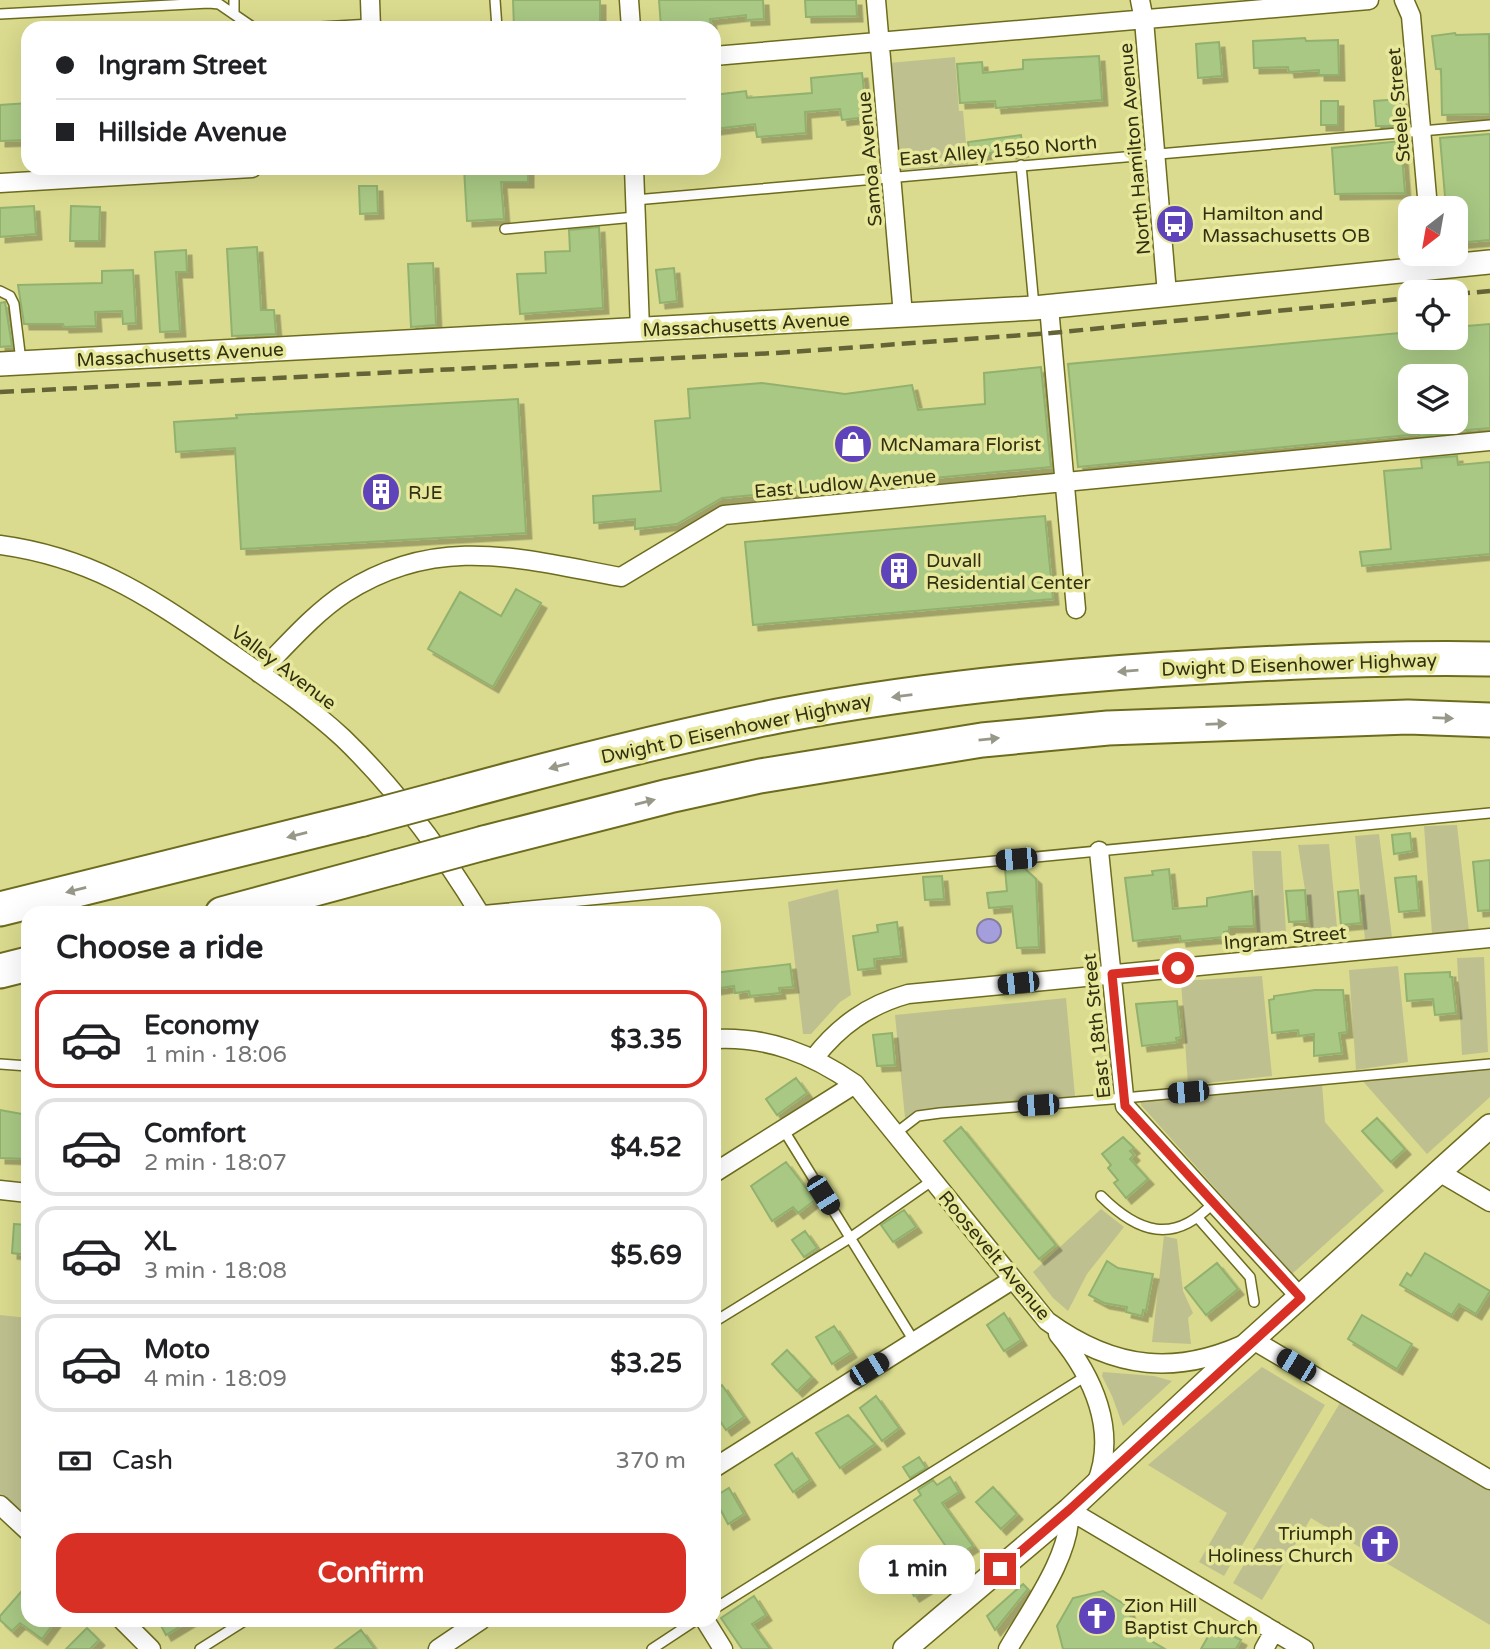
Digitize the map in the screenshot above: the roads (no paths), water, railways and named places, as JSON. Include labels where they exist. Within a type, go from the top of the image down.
[{"type":"highway","name":"Dwight D Eisenhower Highway","points":[[0,909],[363,819],[697,732],[814,710],[984,685],[1137,670],[1412,658],[1490,659]]},
{"type":"highway","points":[[252,906],[669,796],[760,776],[970,741],[1108,728],[1408,717],[1490,720]]},
{"type":"highway","points":[[0,971],[21,966]]},
{"type":"street","points":[[370,0],[371,21]]},
{"type":"street","points":[[629,0],[630,21]]},
{"type":"street","name":"Samoa Avenue","points":[[876,0],[903,316]]},
{"type":"street","name":"North Hamilton Avenue","points":[[1140,0],[1144,20],[1167,294]]},
{"type":"street","points":[[721,55],[1369,0]]},
{"type":"street","name":"Steele Street","points":[[1404,0],[1411,16],[1427,196]]},
{"type":"street","points":[[0,183],[134,175]]},
{"type":"street","points":[[634,175],[640,329]]},
{"type":"street","name":"Massachusetts Avenue","points":[[1468,262],[1490,262]]},
{"type":"street","name":"Massachusetts Avenue","points":[[11,363],[1041,307],[1398,265]]},
{"type":"street","points":[[1041,307],[1065,483],[1076,609]]},
{"type":"street","name":"East Ludlow Avenue","points":[[259,673],[344,593],[382,573],[416,561],[459,554],[495,555],[621,577],[724,515],[1490,441]]},
{"type":"street","name":"Valley Avenue","points":[[0,545],[44,552],[113,578],[164,606],[259,673],[331,729],[383,780],[426,831],[474,906]]},
{"type":"street","name":"East 18th Street","points":[[1099,851],[1125,1106],[1301,1298]]},
{"type":"street","name":"Ingram Street","points":[[814,1058],[847,1023],[872,1007],[908,994],[1490,938]]},
{"type":"street","name":"Roosevelt Avenue","points":[[721,1039],[754,1040],[791,1048],[814,1058],[855,1084],[1047,1321],[1063,1334],[1089,1348],[1109,1356],[1151,1364],[1201,1360],[1253,1340],[1490,1126]]},
{"type":"street","points":[[721,1169],[855,1084]]},
{"type":"street","points":[[1439,1172],[1490,1202]]},
{"type":"street","points":[[0,1189],[21,1192]]},
{"type":"street","points":[[721,1464],[1012,1280]]},
{"type":"street","points":[[1047,1321],[1066,1344],[1086,1376],[1101,1411],[1105,1455],[1096,1484]]},
{"type":"street","points":[[905,1649],[1069,1510],[1253,1340],[1490,1480]]},
{"type":"street","points":[[0,1505],[21,1524]]},
{"type":"street","points":[[1069,1510],[1304,1649]]},
{"type":"street","points":[[1008,1649],[1061,1554],[1068,1531],[1069,1510]]},
{"type":"street","points":[[129,1627],[151,1649]]},
{"type":"street","points":[[438,1649],[471,1627]]},
{"type":"street","points":[[709,1627],[723,1649]]},
{"type":"street","points":[[1264,1649],[1274,1632]]},
{"type":"lane","points":[[234,0],[234,14]]},
{"type":"lane","points":[[495,0],[496,21]]},
{"type":"lane","points":[[0,15],[209,3],[219,4],[244,21]]},
{"type":"lane","name":"East Alley 1550 North","points":[[505,229],[635,209],[891,177],[1490,125]]},
{"type":"lane","points":[[1021,165],[1041,307]]},
{"type":"lane","points":[[0,290],[10,296],[14,304],[11,363]]},
{"type":"lane","points":[[549,906],[1490,813]]},
{"type":"lane","points":[[0,1064],[21,1066]]},
{"type":"lane","points":[[895,1133],[919,1116],[1490,1064]]},
{"type":"lane","points":[[783,1129],[914,1341]]},
{"type":"lane","points":[[721,1318],[850,1238],[933,1180]]},
{"type":"lane","points":[[1101,1196],[1119,1214],[1156,1230],[1174,1229],[1190,1224],[1213,1203]]},
{"type":"lane","points":[[1198,1218],[1250,1277],[1254,1302]]},
{"type":"lane","points":[[721,1605],[1086,1376]]},
{"type":"lane","points":[[200,1649],[235,1627]]},
{"type":"lane","points":[[652,1649],[685,1627]]},
{"type":"railway","points":[[1468,293],[1490,291]]},
{"type":"railway","points":[[0,392],[776,353],[1051,333],[1398,299]]},
{"type":"place","name":"Hamilton and Massachusetts OB","points":[[1175,224]]},
{"type":"place","name":"McNamara Florist","points":[[853,444]]},
{"type":"place","name":"RJE","points":[[381,492]]},
{"type":"place","name":"Duvall Residential Center","points":[[899,571]]},
{"type":"place","name":"Triumph Holiness Church","points":[[1380,1544]]},
{"type":"place","name":"Zion Hill Baptist Church","points":[[1097,1616]]}]
